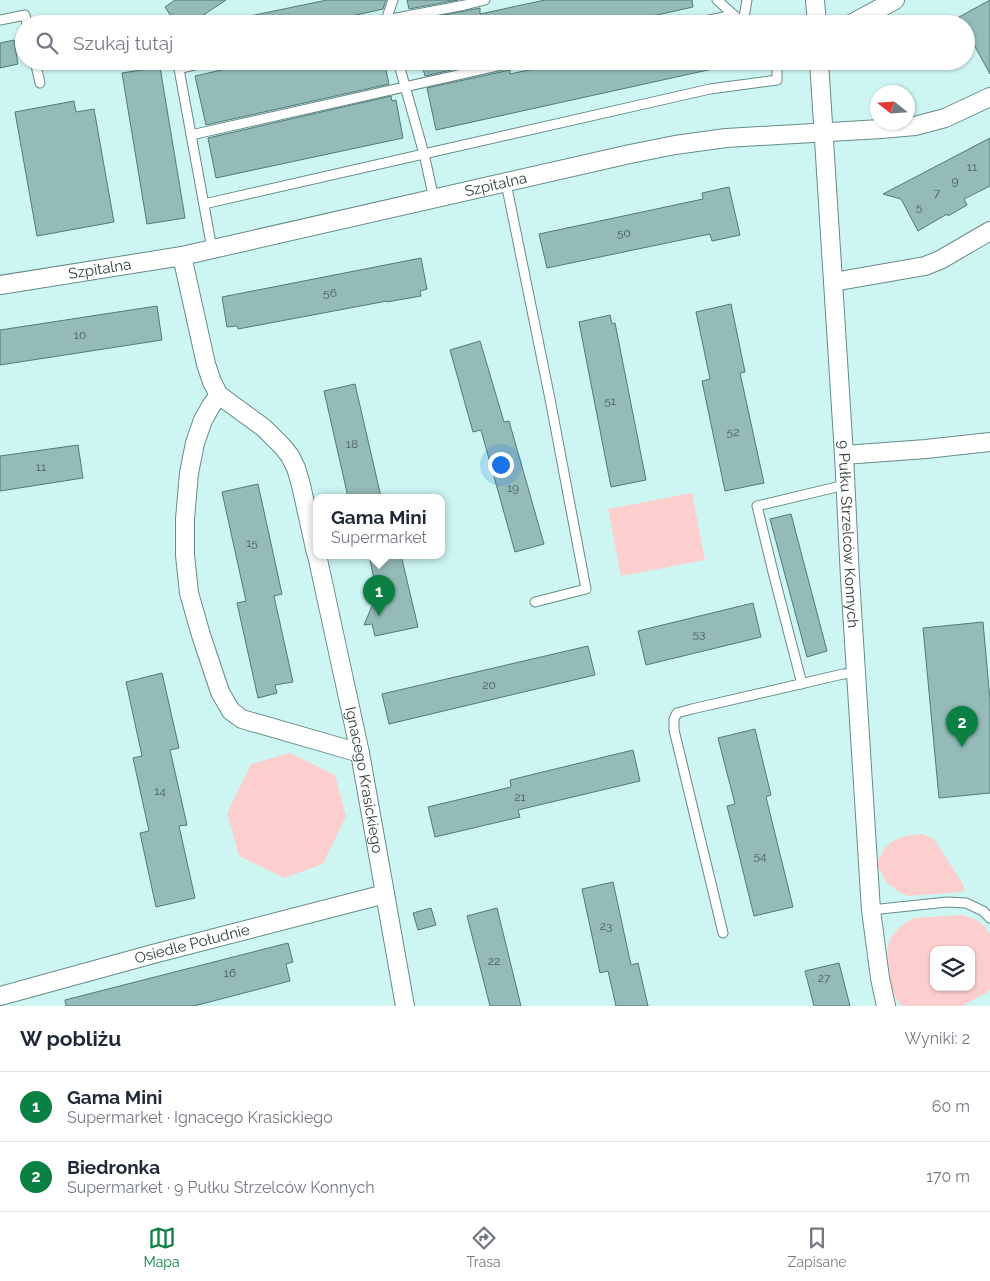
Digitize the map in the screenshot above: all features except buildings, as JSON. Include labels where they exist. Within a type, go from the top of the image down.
[{"type":"street","points":[[815,0],[816,15]]},
{"type":"street","points":[[868,15],[895,0]]},
{"type":"street","name":"9 Pułku Strzelców Konnych","points":[[820,70],[871,910],[880,978],[886,1006]]},
{"type":"street","name":"Szpitalna","points":[[0,285],[182,256],[675,145],[726,138],[899,128],[931,122],[945,118],[990,97]]},
{"type":"street","points":[[833,282],[925,266],[940,260],[990,231]]},
{"type":"street","name":"Ignacego Krasickiego","points":[[182,256],[206,364],[212,382],[219,395],[264,428],[283,446],[290,456],[301,485],[313,537]]},
{"type":"street","points":[[219,395],[203,420],[195,443],[189,473],[185,519],[190,593],[201,635],[220,692],[231,710],[242,719],[360,753]]},
{"type":"street","points":[[844,455],[926,450],[990,442]]},
{"type":"street","name":"Ignacego Krasickiego","points":[[318,559],[360,753],[405,1006]]},
{"type":"street","name":"Osiedle Południe","points":[[0,996],[145,956],[385,894]]},
{"type":"lane","points":[[388,15],[393,0]]},
{"type":"lane","points":[[418,15],[485,0]]},
{"type":"lane","points":[[717,0],[733,15]]},
{"type":"lane","points":[[744,15],[747,0]]},
{"type":"lane","points":[[0,20],[15,17]]},
{"type":"lane","points":[[37,70],[40,84]]},
{"type":"lane","points":[[179,70],[212,249]]},
{"type":"lane","points":[[401,70],[424,154],[434,199]]},
{"type":"lane","points":[[191,135],[479,70]]},
{"type":"lane","points":[[204,204],[710,89],[777,80],[778,70]]},
{"type":"lane","points":[[506,183],[586,589],[535,602]]},
{"type":"lane","points":[[802,684],[758,506],[846,485]]},
{"type":"lane","points":[[723,933],[674,730],[674,719],[677,714],[685,711],[856,672]]},
{"type":"lane","points":[[871,910],[947,902],[966,903],[983,911],[990,918]]},
{"type":"shaded area","points":[[692,493],[705,560],[621,576],[608,509]]},
{"type":"shaded area","points":[[290,753],[335,775],[346,816],[323,864],[284,878],[239,856],[227,813],[251,764]]},
{"type":"shaded area","points":[[922,834],[934,839],[964,886],[962,892],[908,896],[887,883],[877,864],[884,849],[900,838]]},
{"type":"shaded area","points":[[962,915],[975,919],[985,927],[990,935],[990,989],[962,1006],[903,1006],[892,991],[887,954],[892,936],[901,926],[913,918]]},
{"type":"place","name":"Gama Mini","points":[[379,616]]},
{"type":"place","name":"Biedronka","points":[[962,747]]}]
